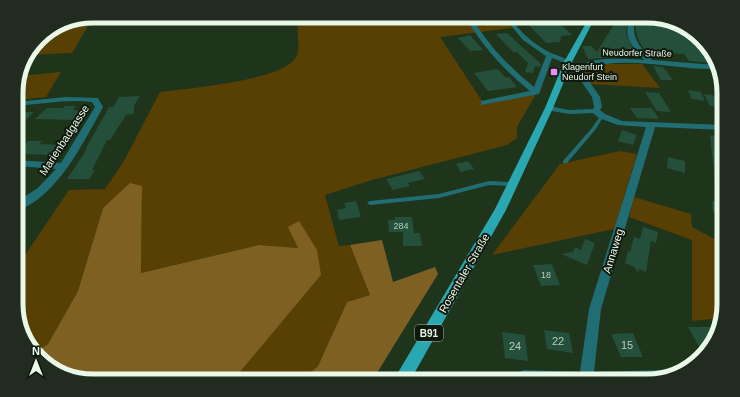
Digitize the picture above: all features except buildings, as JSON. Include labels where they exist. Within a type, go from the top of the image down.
[{"type":"main road","name":"Rosentaler Straße","points":[[405,374],[513,184],[549,108],[568,62],[589,23]]},
{"type":"street","points":[[472,23],[477,33],[523,83],[536,92]]},
{"type":"street","points":[[511,23],[522,37],[549,56],[568,62]]},
{"type":"street","points":[[631,23],[630,34],[635,44],[650,62]]},
{"type":"street","points":[[536,92],[549,56]]},
{"type":"street","name":"Neudorfer Straße","points":[[599,113],[598,101],[582,79],[581,71],[583,67],[598,62],[650,62],[712,67]]},
{"type":"street","points":[[484,103],[536,92]]},
{"type":"street","name":"Marienbadgasse","points":[[23,103],[89,99],[95,100],[99,107],[63,166],[41,191],[23,203]]},
{"type":"street","points":[[549,108],[569,112],[599,113],[621,123],[717,128]]},
{"type":"street","name":"Annaweg","points":[[587,374],[595,310],[651,125]]},
{"type":"street","points":[[23,164],[63,166]]},
{"type":"lane","points":[[565,162],[594,128],[599,113]]},
{"type":"lane","points":[[370,203],[439,196],[489,183],[513,184]]},
{"type":"shaded area","points":[[90,23],[72,53],[35,55],[47,40],[58,32],[75,25]]},
{"type":"shaded area","points":[[299,23],[509,23],[512,28],[440,37],[484,104],[536,94],[517,127],[517,138],[507,145],[372,180],[325,195],[339,246],[350,245],[370,295],[347,302],[318,366],[309,374],[238,374],[321,275],[299,248],[259,245],[141,273],[142,186],[103,208],[78,291],[50,341],[34,341],[25,322],[23,304],[23,258],[69,190],[105,189],[124,161],[160,92],[210,86],[270,73],[284,67],[294,60],[298,49]]},
{"type":"shaded area","points":[[600,64],[642,64],[660,88],[590,84],[584,76],[584,70],[591,66]]},
{"type":"shaded area","points":[[61,72],[46,97],[23,99],[25,75]]},
{"type":"shaded area","points":[[620,151],[637,154],[614,229],[492,255],[560,164]]},
{"type":"shaded area","points":[[130,183],[142,186],[141,273],[259,245],[298,248],[288,227],[299,221],[317,250],[321,275],[238,374],[93,374],[78,372],[78,370],[75,372],[58,365],[56,364],[56,341],[50,341],[78,291],[103,208]]},
{"type":"shaded area","points":[[634,197],[691,214],[692,227],[717,240],[717,304],[715,319],[692,321],[692,240],[629,217]]},
{"type":"shaded area","points":[[382,240],[393,282],[435,267],[438,274],[376,374],[309,374],[318,366],[347,302],[370,295],[350,245]]},
{"type":"place","name":"Klagenfurt Neudorf Stein","points":[[554,72]]}]
